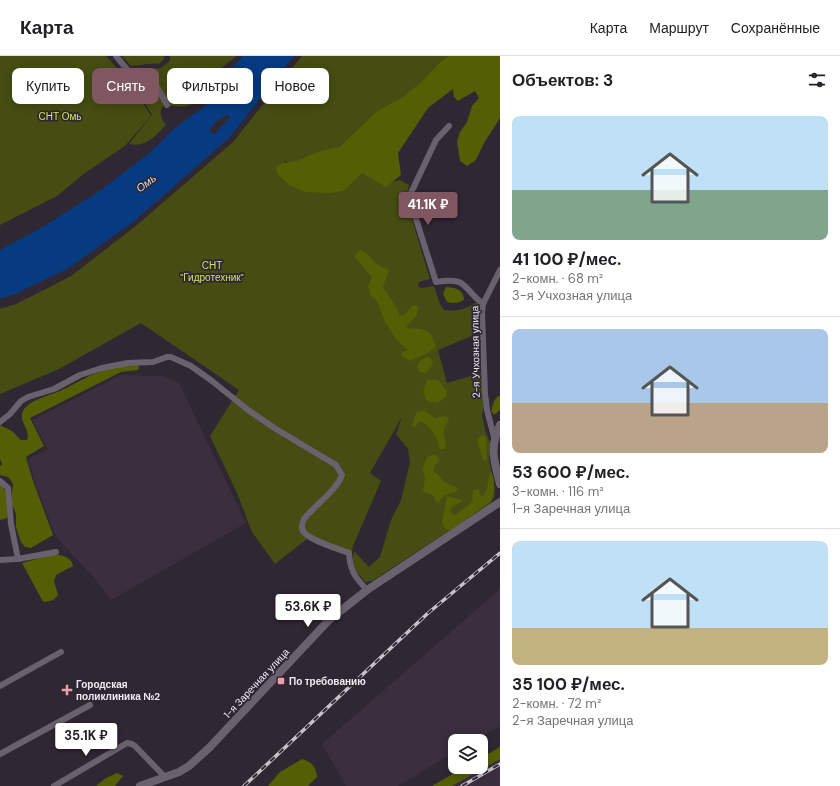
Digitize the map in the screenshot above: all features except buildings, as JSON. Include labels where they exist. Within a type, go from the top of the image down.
[{"type":"street","points":[[116,56],[130,73],[145,72],[167,105]]},
{"type":"street","points":[[449,126],[436,140],[410,195],[410,200],[436,282],[449,280],[463,283],[474,298],[483,304]]},
{"type":"street","name":"2-я Учхозная улица","points":[[494,437],[487,410],[485,393],[483,304],[500,270]]},
{"type":"street","points":[[0,422],[10,414],[21,401],[28,397],[54,389],[80,375],[102,368],[128,363],[154,362],[167,357],[176,358],[191,366],[212,381],[248,410],[336,465],[342,475],[340,479],[334,488],[304,519],[302,524],[303,529],[304,532],[311,538],[349,553],[349,563],[353,574],[367,590]]},
{"type":"street","points":[[500,425],[494,437],[493,457],[500,484]]},
{"type":"street","points":[[0,481],[8,488],[11,524],[18,559]]},
{"type":"street","name":"1-я Заречная улица","points":[[140,786],[179,772],[198,759],[329,620],[367,590],[500,502]]},
{"type":"street","points":[[0,560],[18,559],[56,552]]},
{"type":"street","points":[[0,686],[61,652]]},
{"type":"street","points":[[0,754],[90,705]]},
{"type":"street","points":[[54,786],[127,743],[136,746],[165,777]]},
{"type":"shaded area","points":[[121,375],[164,376],[179,383],[246,523],[111,600],[97,581],[56,537],[33,478],[28,459],[48,449],[32,420]]},
{"type":"shaded area","points":[[500,589],[500,726],[486,734],[448,734],[448,756],[398,786],[346,786],[322,744]]},
{"type":"shaded area","points":[[500,751],[500,786],[440,786],[466,774],[488,774],[488,761]]},
{"type":"green space","name":"СНТ Омь","points":[[0,56],[106,56],[117,68],[92,68],[92,104],[144,104],[151,116],[125,146],[85,173],[57,196],[0,225]]},
{"type":"green space","points":[[122,56],[164,56],[164,59],[159,64],[131,66]]},
{"type":"green space","points":[[170,56],[236,56],[221,68],[167,68],[167,104],[191,104],[187,106],[163,106],[161,114],[166,125],[154,137],[145,143],[135,145],[129,144],[152,115],[145,104],[159,104],[159,68],[170,61]]},
{"type":"green space","name":"СНТ \"Гидротехник\"","points":[[302,56],[448,56],[404,96],[377,111],[339,147],[328,161],[305,176],[283,159],[291,168],[298,185],[323,188],[342,185],[353,176],[366,172],[385,183],[400,180],[409,185],[407,203],[430,279],[419,282],[418,286],[421,288],[434,286],[440,304],[444,310],[453,311],[477,302],[480,305],[479,333],[438,350],[447,383],[481,373],[484,405],[482,416],[490,442],[489,460],[495,489],[494,498],[490,504],[372,581],[366,582],[355,568],[353,561],[354,551],[369,567],[380,557],[391,520],[401,500],[410,462],[408,449],[396,434],[402,417],[370,473],[381,481],[353,546],[351,558],[307,539],[275,564],[252,532],[237,493],[210,436],[239,390],[141,323],[59,369],[0,394],[0,309],[16,304],[71,276],[137,225],[233,142],[263,104],[329,104],[329,68],[292,68]]},
{"type":"green space","points":[[448,56],[500,56],[500,118],[484,143],[476,160],[467,166],[460,161],[457,141],[460,132],[467,122],[472,106],[479,98],[475,91],[458,101],[454,97],[453,89],[428,108],[398,153],[401,175],[386,187],[362,173],[343,191],[330,193],[305,192],[289,185],[277,173],[276,167],[284,163],[297,161],[317,152],[339,147],[377,111],[404,96]]},
{"type":"green space","points":[[360,250],[365,252],[378,265],[389,270],[383,287],[397,308],[399,315],[403,316],[413,305],[418,306],[417,315],[407,326],[407,328],[423,329],[430,333],[436,347],[428,353],[410,361],[401,355],[402,352],[408,350],[397,340],[385,322],[377,301],[371,296],[368,287],[372,277],[354,256]]},
{"type":"green space","points":[[446,287],[461,291],[464,300],[456,303],[447,302],[443,294]]},
{"type":"green space","points":[[428,356],[433,361],[432,366],[426,373],[420,372],[417,367],[420,361]]},
{"type":"green space","points":[[137,365],[139,367],[138,370],[121,372],[30,418],[44,446],[26,457],[53,535],[31,548],[25,547],[21,542],[16,527],[16,514],[12,505],[12,482],[8,477],[0,475],[0,466],[2,464],[0,459],[0,425],[12,431],[21,440],[27,440],[28,436],[22,415],[23,411],[30,404],[103,370]]},
{"type":"green space","points":[[427,380],[438,380],[447,391],[447,396],[437,402],[426,400],[423,392]]},
{"type":"green space","points":[[498,396],[500,396],[500,410],[494,415],[491,411],[494,401]]},
{"type":"green space","points":[[424,410],[435,418],[445,416],[449,418],[444,431],[446,444],[445,449],[440,449],[433,432],[424,423],[420,421],[414,427],[412,426],[416,413]]},
{"type":"green space","points":[[483,435],[486,438],[487,460],[483,460],[477,440]]},
{"type":"green space","points":[[435,454],[440,461],[434,466],[433,472],[438,474],[444,482],[458,488],[455,492],[445,495],[439,502],[436,502],[432,495],[423,491],[425,478],[422,469],[427,457]]},
{"type":"green space","points":[[491,472],[494,479],[494,486],[491,501],[451,530],[445,529],[442,523],[447,496],[462,500],[453,506],[450,511],[454,516],[469,505],[473,500],[472,495],[474,490],[479,489],[480,495],[483,496]]},
{"type":"green space","points":[[0,483],[5,491],[7,500],[7,518],[0,520]]},
{"type":"green space","points":[[54,554],[71,560],[73,566],[56,575],[54,581],[58,595],[48,602],[44,602],[22,563]]},
{"type":"green space","points":[[500,747],[500,759],[488,766],[488,754]]},
{"type":"green space","points":[[302,759],[313,765],[317,777],[308,786],[268,786],[280,772]]},
{"type":"green space","points":[[117,773],[123,776],[115,786],[96,786],[106,778]]},
{"type":"green space","points":[[453,774],[473,774],[452,786],[432,786]]},
{"type":"water","name":"Омь","points":[[243,56],[294,56],[284,68],[261,68],[261,98],[229,138],[132,223],[67,269],[15,294],[0,299],[0,250],[43,227],[101,190],[147,155],[175,128],[208,104],[253,104],[253,68],[232,68]],"holes":[[[227,115],[230,116],[215,134],[210,133],[210,129],[219,119]]]},
{"type":"railway","points":[[244,786],[427,614],[500,553]]},
{"type":"railway","points":[[462,786],[500,764]]},
{"type":"place","name":"По требованию","points":[[281,681]]},
{"type":"place","name":"Городская поликлиника №2","points":[[67,690]]}]
